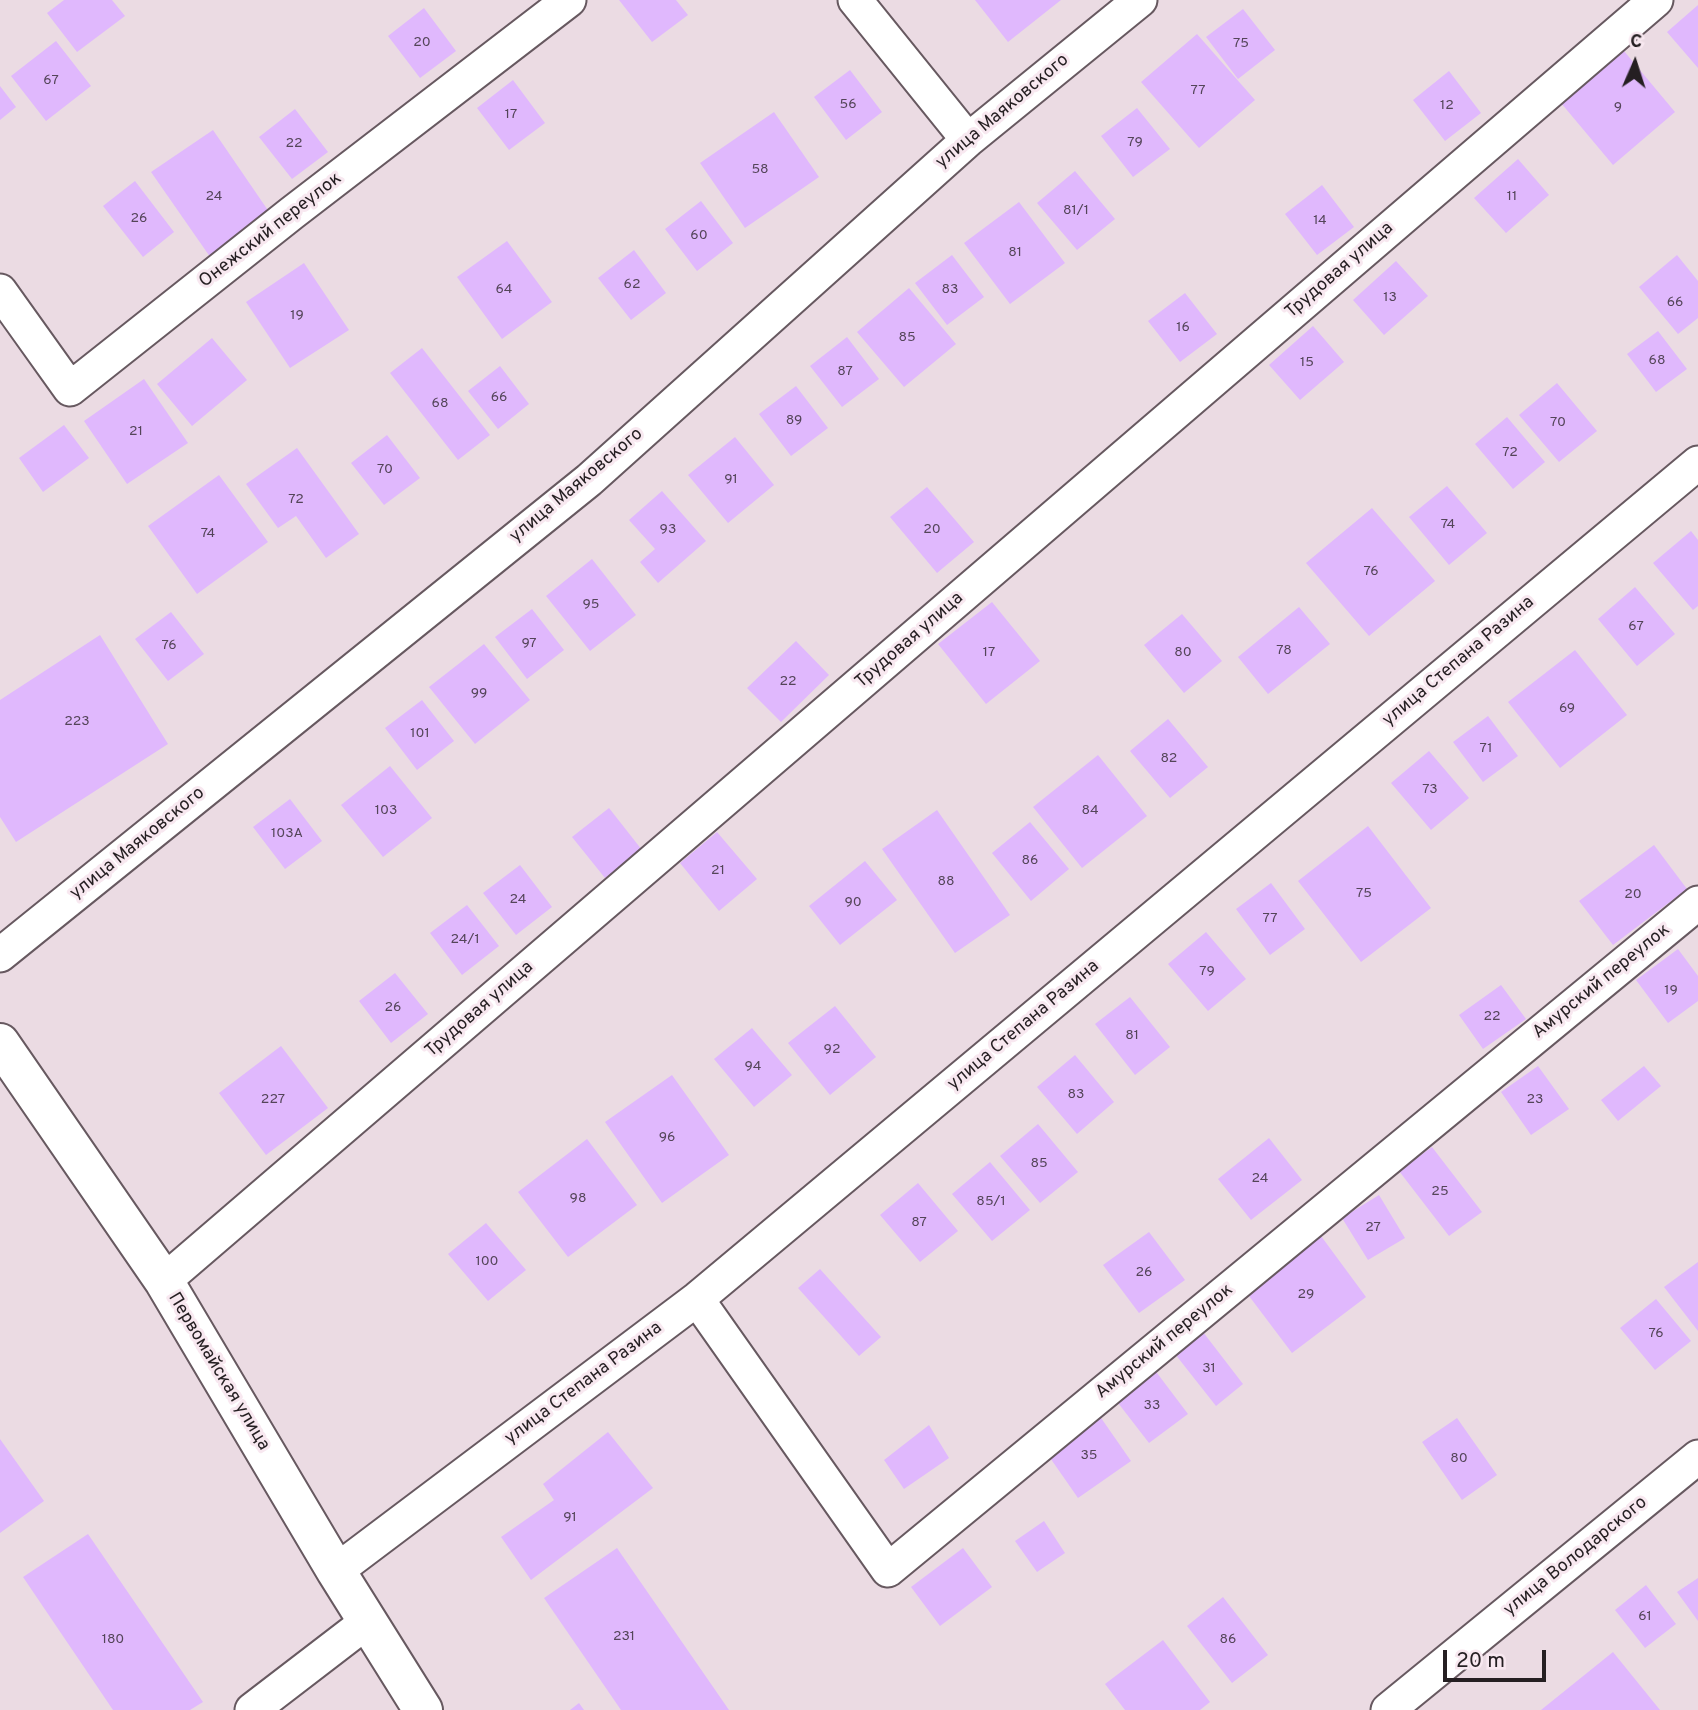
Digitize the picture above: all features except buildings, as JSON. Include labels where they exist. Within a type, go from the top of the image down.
[{"type":"main road","name":"Первомайская улица","points":[[0,1043],[164,1281],[336,1571],[424,1710]]},
{"type":"street","name":"Онежский переулок","points":[[0,292],[70,389],[569,0]]},
{"type":"street","points":[[855,0],[968,140]]},
{"type":"street","name":"улица Маяковского","points":[[0,955],[589,480],[968,140],[1140,0]]},
{"type":"street","name":"Трудовая улица","points":[[164,1281],[1656,0]]},
{"type":"street","name":"улица Степана Разина","points":[[336,1571],[697,1299],[1698,463]]},
{"type":"street","name":"Амурский переулок","points":[[697,1299],[888,1570],[1698,903]]},
{"type":"street","name":"улица Володарского","points":[[1388,1710],[1698,1457]]},
{"type":"street","points":[[252,1710],[368,1621]]}]
